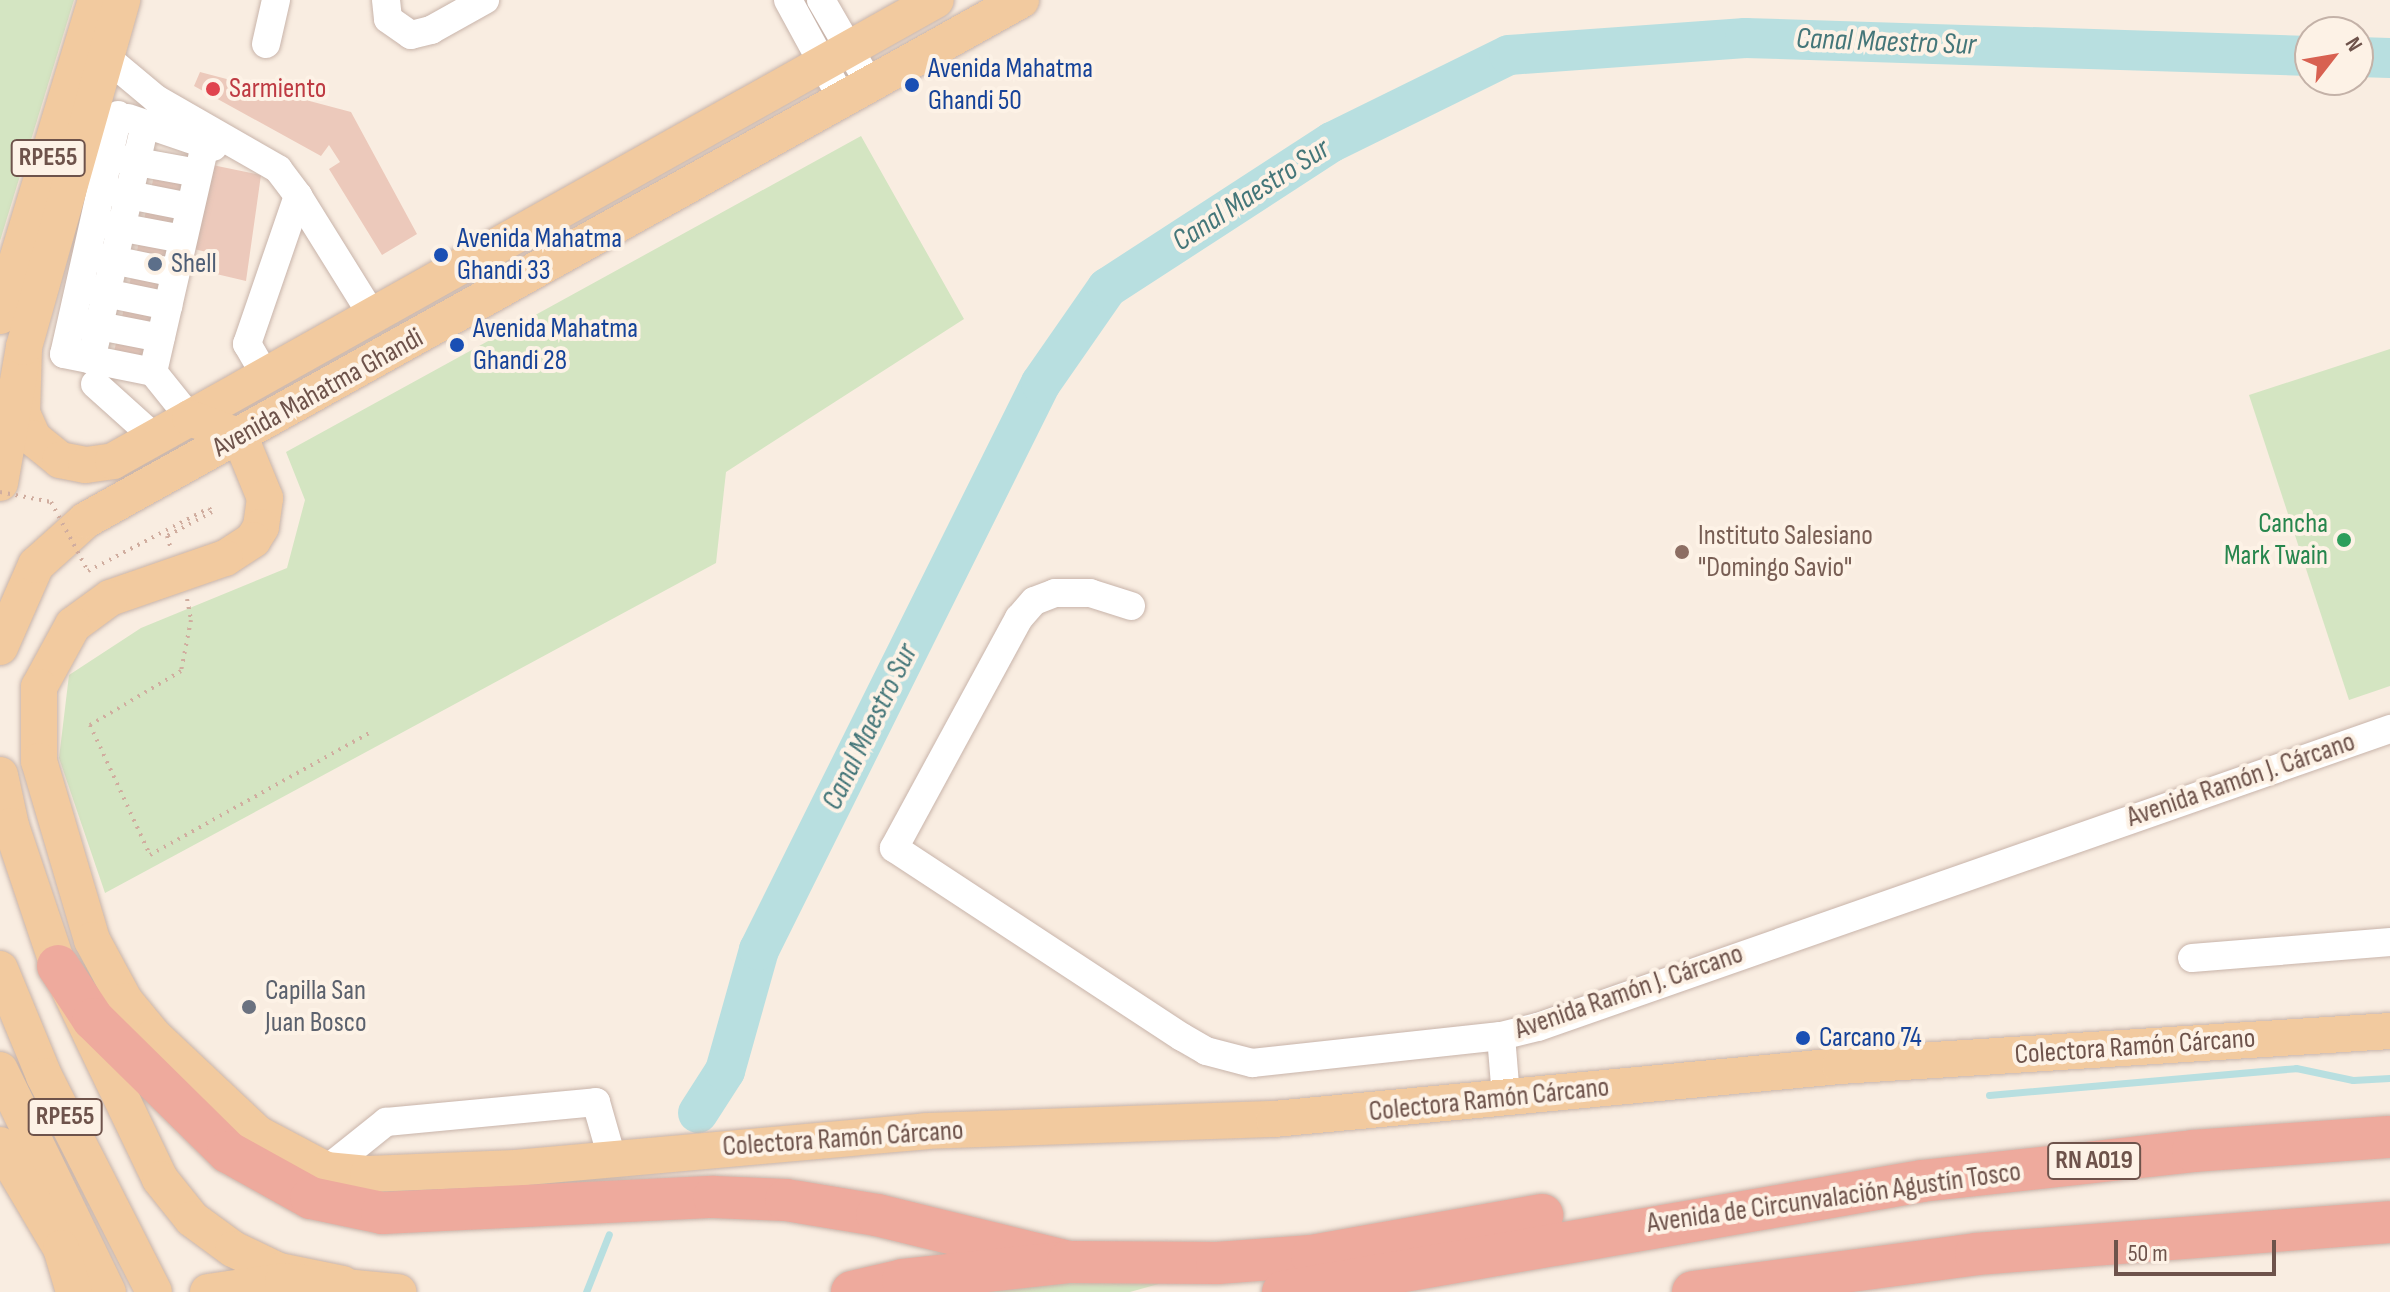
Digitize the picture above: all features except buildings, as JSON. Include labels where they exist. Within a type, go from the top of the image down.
[{"type":"highway","points":[[58,966],[93,1019],[218,1143],[249,1167],[311,1198],[390,1213],[714,1197],[786,1200],[877,1215],[1068,1262]]},
{"type":"highway","name":"Avenida de Circunvalación Agustín Tosco","points":[[1283,1292],[1799,1199],[2060,1165],[2390,1137]]},
{"type":"highway","points":[[852,1292],[903,1280],[1068,1262],[1267,1261],[1595,1207],[1799,1199]]},
{"type":"highway","points":[[1693,1292],[1976,1254],[2390,1222]]},
{"type":"highway","points":[[1850,1292],[1976,1254]]},
{"type":"main road","points":[[0,483],[24,347],[35,306],[73,285],[78,220],[98,172],[92,110],[96,0]]},
{"type":"main road","points":[[94,54],[122,0]]},
{"type":"main road","name":"Avenida Mahatma Ghandi","points":[[24,347],[22,413],[44,451],[60,460],[97,466],[155,438],[936,0]]},
{"type":"main road","name":"Avenida Mahatma Ghandi","points":[[0,647],[26,582],[63,537],[1021,0]]},
{"type":"main road","name":"RPE55","points":[[0,316],[92,110]]},
{"type":"main road","points":[[190,418],[240,437]]},
{"type":"main road","name":"Colectora Ramón Cárcano","points":[[240,437],[265,498],[261,527],[240,550],[91,609],[57,645],[39,687],[35,711],[46,794],[92,940],[125,1001],[154,1036],[258,1134],[326,1170],[407,1173],[881,1134],[1161,1127],[1840,1066],[2390,1031]]},
{"type":"main road","points":[[0,775],[11,826],[58,966],[174,1199],[213,1236],[255,1261],[343,1284],[398,1292]]},
{"type":"main road","name":"RPE55","points":[[0,969],[44,1076],[146,1276]]},
{"type":"main road","name":"RPE55","points":[[0,1070],[93,1284]]},
{"type":"main road","points":[[0,1145],[61,1248],[93,1284]]},
{"type":"main road","points":[[208,1292],[256,1283],[343,1284]]},
{"type":"street","points":[[266,44],[276,0]]},
{"type":"street","points":[[387,10],[399,30],[423,34],[485,0]]},
{"type":"street","points":[[788,0],[836,56],[856,93]]},
{"type":"street","points":[[821,0],[836,56]]},
{"type":"street","points":[[94,54],[206,138]]},
{"type":"street","points":[[92,110],[206,138],[278,169],[372,315]]},
{"type":"street","points":[[93,372],[99,327],[145,124]]},
{"type":"street","points":[[153,372],[206,138]]},
{"type":"street","points":[[98,172],[136,162],[198,173]]},
{"type":"street","points":[[98,172],[129,195],[190,207]]},
{"type":"street","points":[[265,375],[247,344],[298,196]]},
{"type":"street","points":[[78,220],[183,239]]},
{"type":"street","points":[[73,285],[114,261],[175,273]]},
{"type":"street","points":[[73,285],[168,306]]},
{"type":"street","points":[[73,285],[99,327],[161,338]]},
{"type":"street","points":[[73,285],[64,354],[93,372],[155,438]]},
{"type":"street","points":[[93,372],[153,372]]},
{"type":"street","points":[[153,372],[190,418]]},
{"type":"street","name":"Avenida Ramón J. Cárcano","points":[[1131,606],[1090,593],[1055,593],[1034,601],[1019,618],[894,848],[1182,1037],[1228,1058],[1285,1062],[1501,1036],[2390,729]]},
{"type":"street","points":[[2192,958],[2390,942]]},
{"type":"street","points":[[1501,1036],[1506,1097]]},
{"type":"street","points":[[326,1170],[386,1122],[596,1102],[612,1158]]},
{"type":"path","points":[[0,492],[51,502],[88,571],[209,508],[212,512],[167,536],[191,620],[181,671],[90,725],[150,855],[373,731]]},
{"type":"green space","points":[[0,0],[74,0],[0,241]]},
{"type":"green space","points":[[861,136],[964,319],[726,472],[716,563],[105,893],[59,758],[69,675],[141,628],[287,568],[305,500],[286,452]]},
{"type":"green space","name":"Cancha Mark Twain","points":[[2390,349],[2390,686],[2349,700],[2249,395]]},
{"type":"green space","points":[[1081,1281],[1169,1281],[1130,1292],[914,1292]]},
{"type":"waterway","name":"Canal Maestro Sur","points":[[698,1113],[725,1071],[759,950],[1041,383],[1107,288],[1332,142],[1509,55],[1745,38],[2294,55]]},
{"type":"waterway","name":"Canal Maestro Sur","points":[[2374,58],[2390,58]]},
{"type":"waterway","points":[[1989,1095],[2296,1068],[2353,1080],[2390,1078]]},
{"type":"waterway","name":"Canal Maestro Sur","points":[[586,1292],[609,1234]]},
{"type":"place","name":"Avenida Mahatma Ghandi 50","points":[[912,85]]},
{"type":"place","name":"Sarmiento","points":[[213,89]]},
{"type":"place","name":"Avenida Mahatma Ghandi 33","points":[[441,255]]},
{"type":"place","name":"Shell","points":[[155,264]]},
{"type":"place","name":"Avenida Mahatma Ghandi 28","points":[[457,345]]},
{"type":"place","name":"Cancha Mark Twain","points":[[2344,540]]},
{"type":"place","name":"Instituto Salesiano \"Domingo Savio\"","points":[[1682,552]]},
{"type":"place","name":"Capilla San Juan Bosco","points":[[249,1007]]},
{"type":"place","name":"Carcano 74","points":[[1803,1038]]}]
